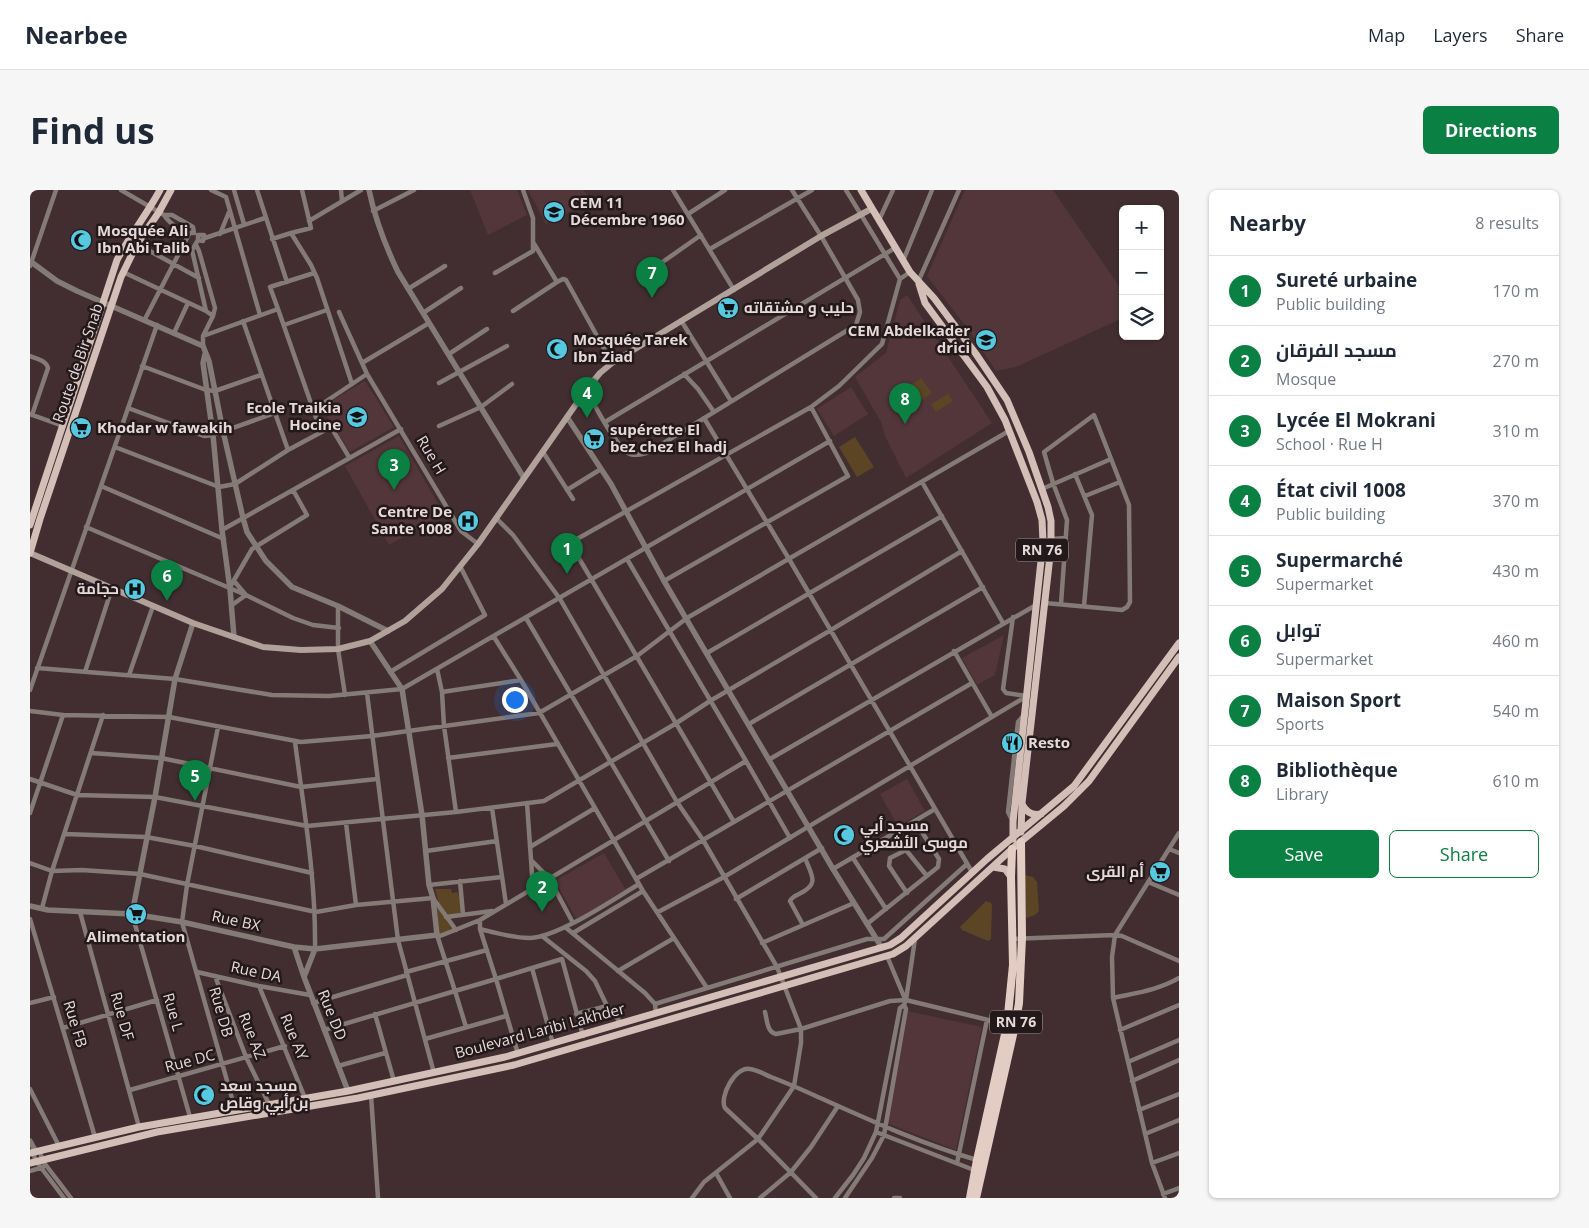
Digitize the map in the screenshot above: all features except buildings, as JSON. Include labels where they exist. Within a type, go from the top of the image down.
[{"type":"highway","name":"RN 76","points":[[970,1198],[974,1170],[1018,1003],[1022,938],[1021,842]]},
{"type":"highway","name":"RN 76","points":[[976,1198],[1011,1026],[1013,965],[1012,850]]},
{"type":"highway","points":[[1012,921],[1021,920]]},
{"type":"main road","name":"Route de Bir Snab","points":[[30,526],[117,260],[160,190]]},
{"type":"main road","name":"Route de Bir Snab","points":[[30,550],[123,272],[136,244],[162,213],[170,190]]},
{"type":"main road","name":"RN 76","points":[[861,190],[910,272],[934,298],[999,387],[1018,426],[1050,514],[1051,539],[1045,603],[1031,697],[1024,715],[1012,850]]},
{"type":"main road","points":[[30,550],[72,571],[193,623],[264,647],[301,650],[338,648],[370,641],[405,621],[442,588],[478,544],[586,390],[600,373],[612,363],[821,236],[871,209]]},
{"type":"main road","name":"RN 76","points":[[918,282],[926,303],[987,387],[997,404],[1010,431],[1034,492],[1042,520],[1043,531],[1036,603],[1021,842]]},
{"type":"main road","points":[[1010,431],[1018,426]]},
{"type":"main road","points":[[1034,492],[1042,489]]},
{"type":"main road","points":[[1036,603],[1045,603]]},
{"type":"main road","name":"Boulevard Laribi Lakhder","points":[[35,1152],[139,1127],[348,1091],[518,1054],[882,948],[901,938],[972,872],[1069,791],[1082,777],[1179,643]]},
{"type":"main road","name":"Boulevard Laribi Lakhder","points":[[39,1164],[157,1132],[350,1100],[533,1060],[900,951],[1083,788],[1179,657]]},
{"type":"main road","points":[[1022,803],[1030,813],[1034,815],[1042,814]]},
{"type":"main road","points":[[993,867],[1005,870],[1011,877]]},
{"type":"main road","points":[[348,1091],[350,1100]]},
{"type":"street","points":[[56,190],[30,263],[57,281],[203,346]]},
{"type":"street","points":[[121,190],[162,213],[167,220],[203,241],[205,238],[265,218]]},
{"type":"street","points":[[211,190],[226,197],[260,315]]},
{"type":"street","points":[[234,190],[244,224]]},
{"type":"street","points":[[257,190],[287,282]]},
{"type":"street","points":[[272,239],[311,228],[302,190]]},
{"type":"street","points":[[341,190],[342,201]]},
{"type":"street","points":[[309,221],[361,190]]},
{"type":"street","points":[[369,190],[373,211],[384,243],[398,272],[524,478]]},
{"type":"street","points":[[373,211],[414,190]]},
{"type":"street","points":[[495,273],[532,251],[533,218],[523,190]]},
{"type":"street","points":[[673,190],[734,290]]},
{"type":"street","points":[[688,214],[725,190]]},
{"type":"street","points":[[586,390],[623,449],[630,454],[638,455],[649,452],[856,325],[860,316],[860,304],[792,190]]},
{"type":"street","points":[[710,250],[812,190]]},
{"type":"street","points":[[846,190],[900,279]]},
{"type":"street","points":[[879,221],[893,190]]},
{"type":"street","points":[[903,261],[932,190]]},
{"type":"street","points":[[918,282],[959,190]]},
{"type":"street","points":[[220,234],[229,212]]},
{"type":"street","points":[[291,233],[314,273],[352,384]]},
{"type":"street","points":[[647,273],[701,235]]},
{"type":"street","points":[[145,319],[173,263],[195,238]]},
{"type":"street","points":[[195,238],[192,250],[206,311]]},
{"type":"street","points":[[195,238],[215,308],[203,336],[203,346],[209,361],[223,432],[247,532],[266,561],[292,587],[338,606],[388,631]]},
{"type":"street","points":[[533,242],[557,282]]},
{"type":"street","points":[[136,244],[199,278]]},
{"type":"street","points":[[605,422],[896,248]]},
{"type":"street","points":[[408,289],[445,266]]},
{"type":"street","points":[[123,272],[213,316]]},
{"type":"street","points":[[734,822],[570,543],[811,406],[839,386],[882,344],[900,279],[910,272]]},
{"type":"street","points":[[314,273],[270,287],[321,432]]},
{"type":"street","points":[[514,311],[557,282],[563,279],[566,280],[612,363]]},
{"type":"street","points":[[423,313],[461,288]]},
{"type":"street","points":[[174,333],[188,303]]},
{"type":"street","points":[[203,336],[278,309]]},
{"type":"street","points":[[284,325],[327,310]]},
{"type":"street","name":"Rue H","points":[[340,312],[367,374],[461,531],[478,544]]},
{"type":"street","points":[[243,321],[288,450]]},
{"type":"street","points":[[682,322],[731,401]]},
{"type":"street","points":[[362,363],[429,323]]},
{"type":"street","points":[[30,690],[157,325]]},
{"type":"street","points":[[448,354],[487,329]]},
{"type":"street","points":[[439,383],[507,346]]},
{"type":"street","points":[[205,354],[203,363],[219,487],[234,637]]},
{"type":"street","points":[[30,356],[44,361],[48,368],[31,414],[63,426]]},
{"type":"street","points":[[142,366],[206,390],[215,391],[262,375]]},
{"type":"street","points":[[313,410],[367,374]]},
{"type":"street","points":[[684,374],[698,389],[714,412]]},
{"type":"street","points":[[439,426],[480,407],[512,384]]},
{"type":"street","points":[[664,581],[848,476],[811,406]]},
{"type":"street","points":[[128,408],[204,436],[223,432],[275,413]]},
{"type":"street","points":[[1045,603],[1122,610],[1130,602],[1129,505],[1094,415],[1044,452],[1067,520],[1061,604]]},
{"type":"street","points":[[567,417],[601,469],[664,581],[789,790],[833,869],[882,948]]},
{"type":"street","points":[[704,418],[831,630],[972,872]]},
{"type":"street","points":[[115,447],[219,487],[235,484],[288,450],[331,427],[349,457]]},
{"type":"street","points":[[222,530],[401,428]]},
{"type":"street","points":[[30,712],[63,715],[168,717],[294,742],[372,736],[539,713],[637,656],[687,618],[1010,431]]},
{"type":"street","points":[[37,668],[175,679],[272,695],[329,696],[402,689],[830,442]]},
{"type":"street","points":[[543,452],[574,499]]},
{"type":"street","points":[[1042,489],[1111,459]]},
{"type":"street","points":[[567,490],[601,469]]},
{"type":"street","points":[[1076,474],[1092,515],[1084,606]]},
{"type":"street","points":[[922,482],[1003,623]]},
{"type":"street","points":[[1084,496],[1120,482]]},
{"type":"street","points":[[101,486],[224,539]]},
{"type":"street","points":[[230,589],[249,554],[256,546],[307,515],[293,490]]},
{"type":"street","points":[[707,653],[942,516]]},
{"type":"street","points":[[496,518],[513,535],[560,599],[677,802],[703,840],[777,967],[801,1029],[801,1042],[794,1086],[758,1139],[704,1182],[692,1198]]},
{"type":"street","points":[[86,527],[246,595],[293,618],[339,628]]},
{"type":"street","points":[[1051,539],[1065,538]]},
{"type":"street","points":[[30,779],[77,795],[155,797],[307,826],[456,812],[544,801],[676,724],[710,701],[962,551]]},
{"type":"street","points":[[627,559],[790,838]]},
{"type":"street","points":[[390,672],[485,615],[460,566]]},
{"type":"street","points":[[234,581],[246,595]]},
{"type":"street","points":[[749,724],[983,587]]},
{"type":"street","points":[[85,672],[112,588]]},
{"type":"street","points":[[232,605],[246,595]]},
{"type":"street","points":[[770,759],[1036,603]]},
{"type":"street","points":[[129,675],[153,606]]},
{"type":"street","points":[[338,606],[338,648],[345,695]]},
{"type":"street","points":[[1013,617],[1003,689],[1006,693],[1031,697]]},
{"type":"street","points":[[526,618],[670,861]]},
{"type":"street","points":[[132,914],[155,797],[175,679],[193,623]]},
{"type":"street","points":[[494,637],[639,884],[707,988]]},
{"type":"street","points":[[370,641],[402,689],[422,815],[429,885],[433,898],[437,936],[466,1027]]},
{"type":"street","points":[[954,652],[992,717]]},
{"type":"street","points":[[437,669],[442,692],[444,726],[456,812]]},
{"type":"street","points":[[442,692],[520,680]]},
{"type":"street","points":[[636,879],[670,861],[972,683]]},
{"type":"street","points":[[367,693],[398,940],[434,1073]]},
{"type":"street","points":[[658,912],[724,877],[992,717],[1031,697]]},
{"type":"street","points":[[30,813],[63,715]]},
{"type":"street","points":[[42,908],[52,871],[103,715]]},
{"type":"street","points":[[182,922],[187,885],[218,728]]},
{"type":"street","points":[[294,742],[307,826],[316,912],[315,949]]},
{"type":"street","points":[[448,758],[557,744]]},
{"type":"street","points":[[91,753],[161,758],[301,787],[377,779]]},
{"type":"street","points":[[437,936],[480,920],[746,761]]},
{"type":"street","points":[[527,803],[533,888]]},
{"type":"street","points":[[492,808],[506,904]]},
{"type":"street","points":[[530,847],[595,808]]},
{"type":"street","points":[[833,869],[935,809]]},
{"type":"street","points":[[867,924],[938,867],[940,863],[915,821]]},
{"type":"street","points":[[346,823],[356,905]]},
{"type":"street","points":[[1179,833],[1115,935],[1112,957],[1113,998],[1152,1163],[1164,1196],[1179,1188]]},
{"type":"street","points":[[64,834],[146,837],[195,846],[312,873]]},
{"type":"street","points":[[426,851],[497,842]]},
{"type":"street","points":[[736,899],[822,848]]},
{"type":"street","points":[[1169,849],[1179,853]]},
{"type":"street","points":[[906,893],[889,866],[890,858],[906,850],[927,876]]},
{"type":"street","points":[[803,925],[790,901],[791,898],[808,890],[812,885],[813,879],[805,858]]},
{"type":"street","points":[[853,858],[886,909]]},
{"type":"street","points":[[531,860],[549,878],[573,923]]},
{"type":"street","points":[[30,864],[52,871],[82,870],[140,874],[316,912],[356,905],[433,898]]},
{"type":"street","points":[[655,1004],[868,939],[877,940],[889,936],[967,864]]},
{"type":"street","points":[[429,885],[460,880],[502,877]]},
{"type":"street","points":[[460,880],[464,914]]},
{"type":"street","points":[[1148,882],[1179,895]]},
{"type":"street","points":[[480,930],[530,938],[542,936],[573,923],[639,884]]},
{"type":"street","points":[[573,933],[644,891]]},
{"type":"street","points":[[433,898],[456,930]]},
{"type":"street","points":[[762,943],[854,903]]},
{"type":"street","name":"Rue BX","points":[[30,906],[80,912],[132,914],[182,922],[294,947],[315,949],[437,936]]},
{"type":"street","points":[[446,917],[496,910]]},
{"type":"street","name":"Rue DF","points":[[80,912],[139,1127]]},
{"type":"street","name":"Rue L","points":[[132,914],[190,1117]]},
{"type":"street","name":"Rue FB","points":[[30,919],[95,1137]]},
{"type":"street","points":[[480,920],[480,930],[518,1054]]},
{"type":"street","name":"Rue DB","points":[[182,922],[235,1109]]},
{"type":"street","points":[[565,927],[645,993],[655,1004],[656,1014]]},
{"type":"street","points":[[1012,938],[1115,935],[1122,936],[1179,961]]},
{"type":"street","points":[[542,936],[586,971],[594,981],[607,1006],[622,1024]]},
{"type":"street","points":[[835,1198],[860,1164],[879,1124],[900,1008],[905,1002],[916,937]]},
{"type":"street","points":[[618,971],[674,938]]},
{"type":"street","points":[[294,947],[304,977]]},
{"type":"street","name":"Rue DD","points":[[315,949],[304,977],[348,1091]]},
{"type":"street","points":[[313,1003],[487,950]]},
{"type":"street","points":[[845,1198],[872,1158],[886,1127],[906,1009],[887,956]]},
{"type":"street","points":[[324,1030],[562,960],[583,1036]]},
{"type":"street","points":[[532,968],[553,1044]]},
{"type":"street","name":"Rue DA","points":[[197,972],[310,995]]},
{"type":"street","name":"Rue AZ","points":[[215,976],[246,1057],[269,1104]]},
{"type":"street","points":[[1113,998],[1170,984],[1179,978]]},
{"type":"street","name":"Rue AY","points":[[259,986],[305,1098]]},
{"type":"street","points":[[30,1003],[54,998]]},
{"type":"street","points":[[63,1028],[157,1000]]},
{"type":"street","points":[[765,1012],[769,1030],[776,1034],[801,1029],[890,1001],[905,1002],[1011,1026]]},
{"type":"street","points":[[1120,1030],[1179,1005]]},
{"type":"street","points":[[576,1014],[607,1006]]},
{"type":"street","points":[[375,1014],[394,1081]]},
{"type":"street","points":[[425,1039],[506,1016]]},
{"type":"street","points":[[957,1164],[987,1020]]},
{"type":"street","points":[[1128,1062],[1179,1040]]},
{"type":"street","name":"Rue DC","points":[[130,1090],[285,1046]]},
{"type":"street","points":[[338,1066],[385,1053]]},
{"type":"street","points":[[1132,1081],[1179,1060]]},
{"type":"street","points":[[816,1198],[722,1104],[723,1097],[731,1081],[739,1071],[749,1069],[794,1086],[886,1127],[977,1160]]},
{"type":"street","points":[[30,1089],[60,1146]]},
{"type":"street","points":[[1139,1110],[1179,1094]]},
{"type":"street","points":[[371,1095],[378,1198]]},
{"type":"street","points":[[760,1198],[791,1172],[811,1147],[838,1106]]},
{"type":"street","points":[[1144,1134],[1179,1120]]},
{"type":"street","points":[[876,1132],[974,1170]]},
{"type":"street","points":[[30,1141],[39,1164],[64,1198]]},
{"type":"street","points":[[1152,1163],[1179,1153]]},
{"type":"street","points":[[30,1171],[39,1164]]},
{"type":"street","points":[[39,1164],[71,1198]]},
{"type":"street","points":[[716,1173],[730,1198]]},
{"type":"street","points":[[894,1198],[900,1198]]},
{"type":"shaded area","points":[[470,190],[517,190],[527,215],[488,235]]},
{"type":"shaded area","name":"CEM 11 Décembre 1960","points":[[528,190],[584,190],[590,201],[546,224]]},
{"type":"shaded area","points":[[965,190],[1053,190],[1119,286],[1119,320],[1016,367],[996,371],[968,329],[927,276]]},
{"type":"shaded area","points":[[907,295],[992,423],[906,478],[885,436],[881,422],[855,377],[886,353],[900,300]]},
{"type":"shaded area","points":[[921,378],[932,393],[913,407],[902,391]]},
{"type":"shaded area","name":"Ecole Traikia Hocine","points":[[365,381],[394,427],[350,452],[321,407]]},
{"type":"shaded area","points":[[851,387],[868,414],[834,436],[817,409]]},
{"type":"shaded area","points":[[948,394],[953,401],[936,412],[931,404]]},
{"type":"shaded area","points":[[399,436],[444,514],[389,545],[345,466]]},
{"type":"shaded area","points":[[855,437],[874,467],[857,477],[839,447]]},
{"type":"shaded area","name":"Centre De Sante 1008","points":[[473,511],[479,521],[464,530],[458,520]]},
{"type":"shaded area","points":[[1004,635],[995,675],[977,685],[962,658]]},
{"type":"shaded area","points":[[907,779],[925,811],[898,826],[880,794]]},
{"type":"shaded area","points":[[604,853],[627,892],[577,920],[555,881]]},
{"type":"shaded area","points":[[1025,875],[1033,877],[1037,882],[1039,911],[1035,915],[1026,918]]},
{"type":"shaded area","points":[[435,889],[451,889],[452,893],[458,892],[462,910],[460,913],[448,915],[439,903]]},
{"type":"shaded area","points":[[986,901],[992,905],[991,939],[988,941],[962,930],[960,927]]},
{"type":"shaded area","points":[[437,906],[452,929],[439,935]]},
{"type":"shaded area","points":[[907,1011],[982,1027],[956,1150],[887,1123]]},
{"type":"place","name":"CEM 11 Décembre 1960","points":[[554,212]]},
{"type":"place","name":"Mosquée Ali Ibn Abi Talib","points":[[81,240]]},
{"type":"place","name":"Maison Sport","points":[[652,298]]},
{"type":"place","name":"حليب و مشتقاته","points":[[728,308]]},
{"type":"place","name":"CEM Abdelkader drici","points":[[986,340]]},
{"type":"place","name":"Mosquée Tarek Ibn Ziad","points":[[557,349]]},
{"type":"place","name":"Ecole Traikia Hocine","points":[[357,417]]},
{"type":"place","name":"État civil 1008","points":[[587,418]]},
{"type":"place","name":"Bibliothèque","points":[[905,424]]},
{"type":"place","name":"Khodar w fawakih","points":[[81,428]]},
{"type":"place","name":"supérette El bez chez El hadj","points":[[594,439]]},
{"type":"place","name":"Lycée El Mokrani","points":[[394,490]]},
{"type":"place","name":"Centre De Sante 1008","points":[[468,521]]},
{"type":"place","name":"Sureté urbaine","points":[[567,574]]},
{"type":"place","name":"حجامة","points":[[135,589]]},
{"type":"place","name":"توابل","points":[[167,601]]},
{"type":"place","name":"Resto","points":[[1012,743]]},
{"type":"place","name":"Supermarché","points":[[195,801]]},
{"type":"place","name":"مسجد أبي موسى الأشعري","points":[[844,835]]},
{"type":"place","name":"أم القرى","points":[[1160,872]]},
{"type":"place","name":"مسجد الفرقان","points":[[542,912]]},
{"type":"place","name":"Alimentation","points":[[136,914]]},
{"type":"place","name":"مسجد سعد بن أبي وقاص","points":[[204,1095]]}]
